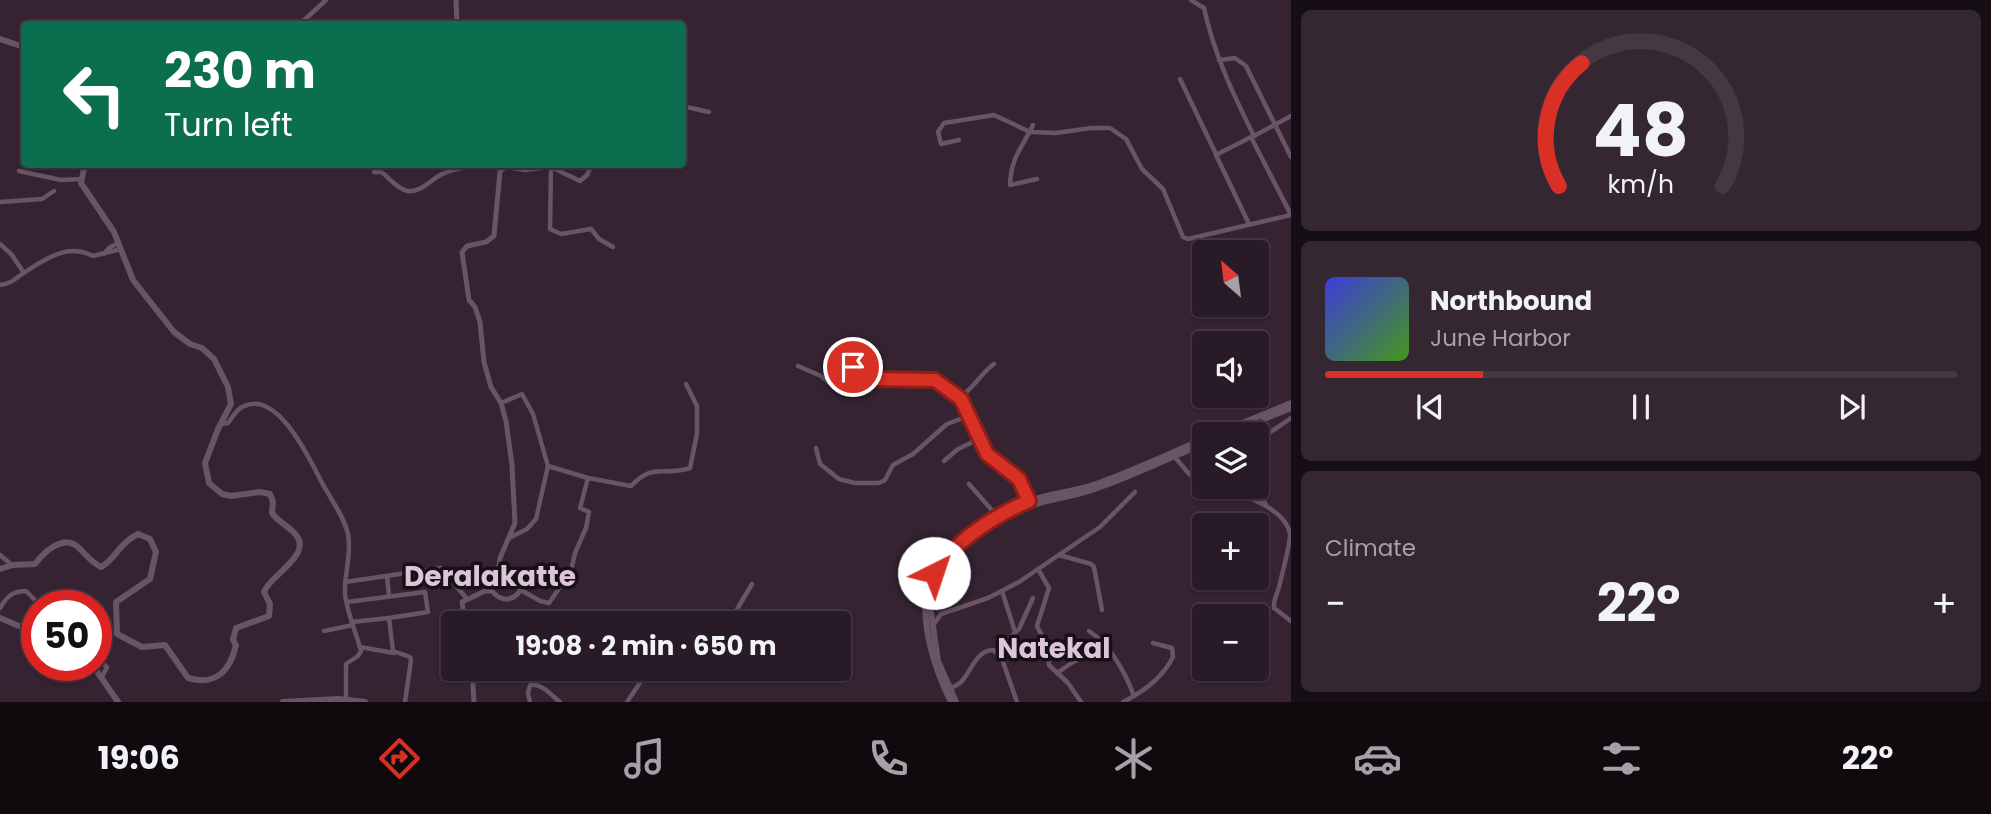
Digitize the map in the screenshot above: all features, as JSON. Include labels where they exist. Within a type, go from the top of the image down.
[{"type":"main road","points":[[0,38],[21,46]]},
{"type":"main road","points":[[0,569],[13,565],[35,565],[51,549],[65,543],[76,545],[87,559],[101,567],[108,564],[128,539],[138,534],[150,539],[156,552],[150,579],[116,602],[117,634],[142,647],[166,646],[188,678],[202,681],[222,673],[234,653],[236,628],[269,615],[270,604],[264,592],[266,585],[294,560],[299,548],[299,539],[295,533],[283,526],[272,513],[273,502],[270,494],[260,492],[231,496],[222,494],[209,483],[205,463],[231,404],[228,387],[214,359],[202,348],[183,341],[133,280],[120,246],[85,190],[82,178],[84,168]]},
{"type":"main road","points":[[1247,422],[1291,405]]},
{"type":"main road","points":[[1253,422],[1291,405]]},
{"type":"main road","points":[[953,702],[947,690],[930,628],[928,588],[934,573],[964,540],[997,516],[1029,504],[1098,488],[1192,446]]},
{"type":"main road","points":[[930,628],[932,595],[937,579],[947,563],[985,529],[1029,504]]},
{"type":"main road","points":[[0,618],[21,626]]},
{"type":"main road","points":[[105,681],[118,702]]},
{"type":"main road","points":[[283,702],[365,702]]},
{"type":"street","points":[[303,21],[326,0]]},
{"type":"street","points":[[456,0],[457,21]]},
{"type":"street","points":[[959,140],[941,144],[938,132],[944,123],[994,115],[1030,132],[1055,133],[1111,128],[1126,139],[1142,169],[1163,189],[1183,237],[1188,239],[1291,215],[1219,60],[1204,8],[1191,0]]},
{"type":"street","points":[[1219,60],[1236,58],[1246,66],[1291,157]]},
{"type":"street","points":[[1180,79],[1250,225]]},
{"type":"street","points":[[686,107],[709,112]]},
{"type":"street","points":[[1216,155],[1291,116]]},
{"type":"street","points":[[1033,125],[1014,158],[1010,170],[1010,186],[1038,179]]},
{"type":"street","points":[[374,172],[381,172],[407,191],[420,188],[445,173],[467,168]]},
{"type":"street","points":[[496,168],[506,168]]},
{"type":"street","points":[[520,168],[542,168]]},
{"type":"street","points":[[551,168],[550,229],[561,234],[591,229],[599,239],[613,247]]},
{"type":"street","points":[[553,168],[580,181],[590,168]]},
{"type":"street","points":[[502,169],[498,179],[494,236],[486,242],[467,246],[462,252],[468,300],[475,307],[480,322],[484,362],[491,387],[501,403],[506,421],[512,465],[515,523],[499,566],[501,572],[521,590],[540,601],[549,603],[567,579],[586,528],[589,512],[580,508],[588,478]]},
{"type":"street","points":[[19,171],[61,180],[82,178]]},
{"type":"street","points":[[0,202],[42,199],[54,191]]},
{"type":"street","points":[[0,244],[12,255],[24,273]]},
{"type":"street","points":[[0,285],[10,284],[24,273],[67,250],[80,249],[93,256],[120,246]]},
{"type":"street","points":[[961,399],[986,370],[995,364]]},
{"type":"street","points":[[798,366],[821,376],[832,385],[840,382],[853,367],[872,379],[935,380],[961,399],[987,454],[1019,479],[1029,504]]},
{"type":"street","points":[[548,466],[588,478],[631,486],[642,474],[690,468],[697,434],[697,406],[686,384]]},
{"type":"street","points":[[501,403],[522,394],[533,414],[548,466],[536,519],[527,529],[509,538]]},
{"type":"street","points":[[221,424],[228,423],[239,408],[250,404],[267,407],[287,425],[308,455],[348,534],[346,602],[360,647],[358,656],[346,664],[346,701]]},
{"type":"street","points":[[816,448],[821,464],[839,479],[855,483],[879,483],[884,480],[893,465],[913,454],[947,424],[968,416]]},
{"type":"street","points":[[1269,433],[1291,418]]},
{"type":"street","points":[[944,461],[958,449],[979,439]]},
{"type":"street","points":[[1173,454],[1192,475]]},
{"type":"street","points":[[969,484],[997,516]]},
{"type":"street","points":[[930,628],[941,614],[1002,591],[1038,569],[1100,527],[1135,492]]},
{"type":"street","points":[[1251,499],[1282,516],[1291,535],[1279,587],[1273,600],[1274,608],[1291,621]]},
{"type":"street","points":[[1263,499],[1266,505]]},
{"type":"street","points":[[0,555],[13,565]]},
{"type":"street","points":[[1058,555],[1094,567],[1102,610]]},
{"type":"street","points":[[345,582],[441,568],[467,599]]},
{"type":"street","points":[[1038,569],[1049,588],[1037,626],[1046,644],[1049,665],[1068,683],[1081,702]]},
{"type":"street","points":[[387,576],[389,596]]},
{"type":"street","points":[[736,611],[752,584]]},
{"type":"street","points":[[463,611],[462,601],[485,591],[492,591],[498,598],[510,600],[516,598],[521,590]]},
{"type":"street","points":[[0,608],[9,595],[21,591]]},
{"type":"street","points":[[1002,591],[1015,633]]},
{"type":"street","points":[[324,631],[428,612],[425,593],[346,602]]},
{"type":"street","points":[[996,652],[1015,633],[1033,598]]},
{"type":"street","points":[[388,618],[391,647],[395,654]]},
{"type":"street","points":[[1089,631],[1107,647],[1126,675],[1134,696]]},
{"type":"street","points":[[1122,702],[1134,696],[1167,669],[1173,657],[1172,648],[1153,643]]},
{"type":"street","points":[[360,647],[410,657],[405,702]]},
{"type":"street","points":[[1057,673],[1073,662],[1107,647]]},
{"type":"street","points":[[947,690],[960,683],[986,650],[996,652],[1002,659],[1017,702]]},
{"type":"street","points":[[473,681],[474,702]]},
{"type":"street","points":[[627,702],[641,681]]},
{"type":"street","points":[[530,702],[528,693],[530,685],[534,684]]},
{"type":"street","points":[[534,684],[560,702]]},
{"type":"district","name":"Deralakatte","points":[[490,576]]},
{"type":"district","name":"Natekal","points":[[1054,648]]},
{"type":"route","points":[[853,367],[872,379],[935,380],[961,399],[987,454],[1019,479],[1027,494],[1029,501],[997,516],[976,530],[947,556],[934,573]]}]
